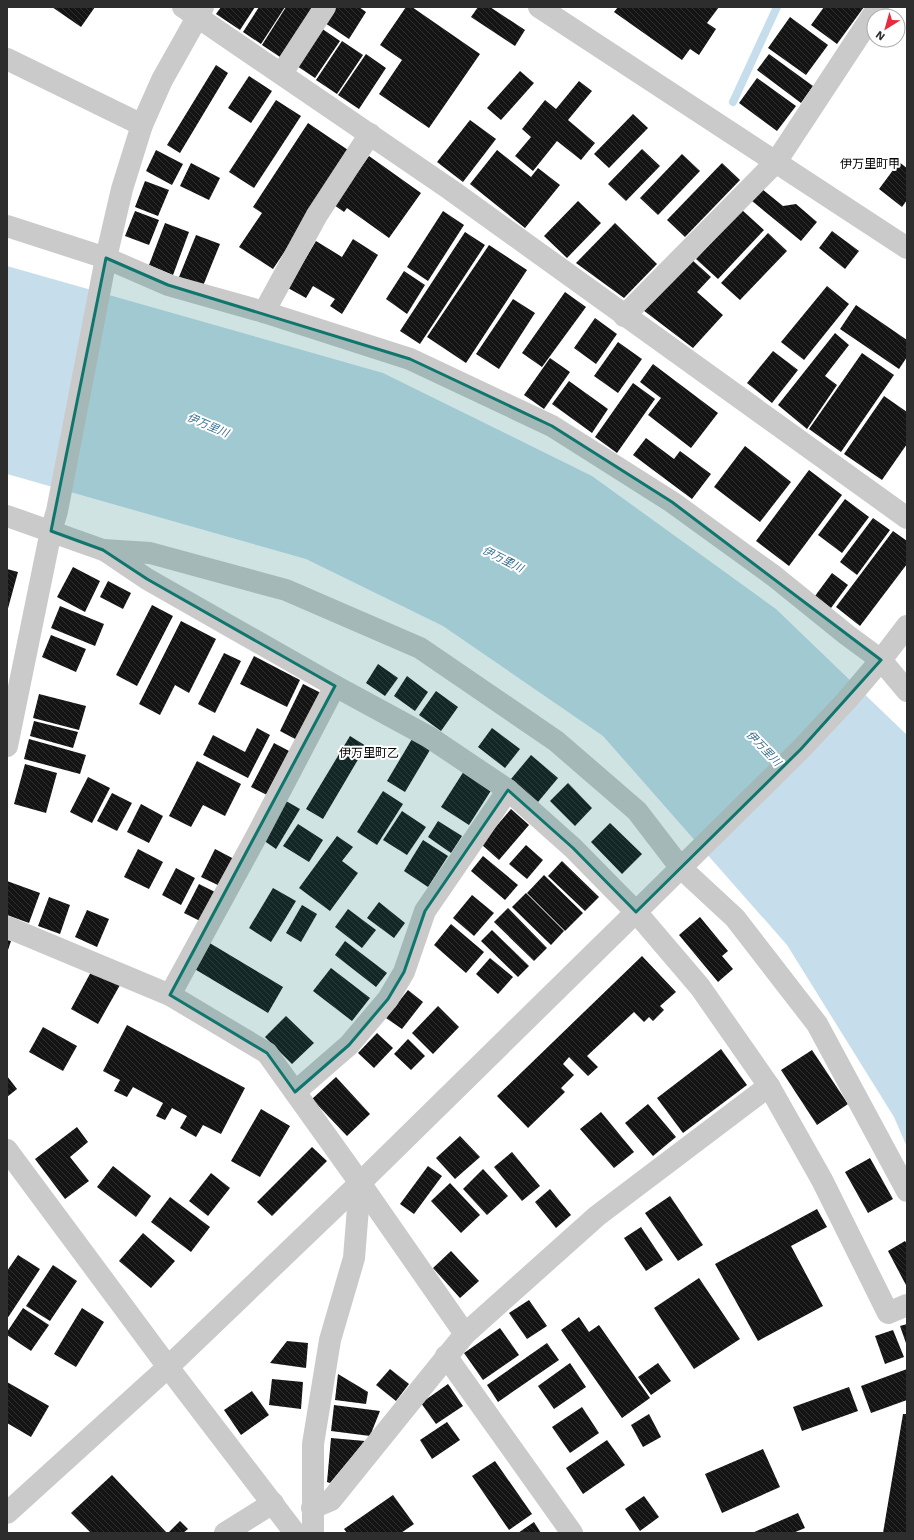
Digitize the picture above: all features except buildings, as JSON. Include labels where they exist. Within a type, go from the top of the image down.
[{"type":"street","points":[[282,73],[325,7]]},
{"type":"street","points":[[540,7],[907,248]]},
{"type":"street","points":[[624,316],[776,162],[878,7]]},
{"type":"street","points":[[7,746],[13,691],[54,521],[122,189],[142,126],[194,10],[451,190],[624,316],[907,518]]},
{"type":"street","points":[[7,59],[142,126]]},
{"type":"street","points":[[264,312],[317,215],[370,134]]},
{"type":"street","points":[[7,226],[168,285],[264,312],[410,359],[552,426],[672,502],[774,576],[846,635],[881,660],[907,691]]},
{"type":"street","points":[[7,516],[54,521],[103,550],[147,579],[428,737],[508,790],[573,848],[636,912],[700,987],[769,1086],[822,1180],[888,1313],[907,1305]]},
{"type":"street","points":[[103,550],[150,553],[286,590],[420,648],[556,741],[637,811],[680,867],[735,918],[817,1024],[907,1191]]},
{"type":"street","points":[[7,1513],[168,1367],[360,1183],[636,912],[801,749],[846,702],[907,626]]},
{"type":"street","points":[[170,995],[256,837],[335,686]]},
{"type":"street","points":[[295,1092],[349,1045],[388,999],[404,972],[425,912],[508,790]]},
{"type":"street","points":[[7,928],[170,995],[267,1053],[465,1334]]},
{"type":"street","points":[[312,1508],[330,1500],[465,1334],[597,1216],[769,1086]]},
{"type":"street","points":[[7,1150],[168,1367],[295,1533]]},
{"type":"street","points":[[313,1533],[313,1444],[330,1340],[354,1258],[360,1183]]},
{"type":"street","points":[[446,1356],[572,1533]]},
{"type":"street","points":[[225,1533],[273,1503]]},
{"type":"highlighted area","points":[[106,258],[168,285],[410,359],[552,426],[672,502],[881,660],[801,749],[636,912],[573,848],[508,790],[425,911],[404,972],[388,999],[349,1045],[295,1092],[267,1053],[170,995],[335,686],[147,579],[103,550],[51,531]]},
{"type":"water","name":"伊万里川","points":[[7,266],[383,373],[592,476],[776,609],[907,735],[907,1147],[894,1117],[787,945],[603,736],[443,626],[306,559],[7,474]]},
{"type":"waterway","points":[[733,102],[777,7]]},
{"type":"district","name":"伊万里町甲","points":[[870,164]]},
{"type":"district","name":"伊万里町乙","points":[[369,753]]}]
